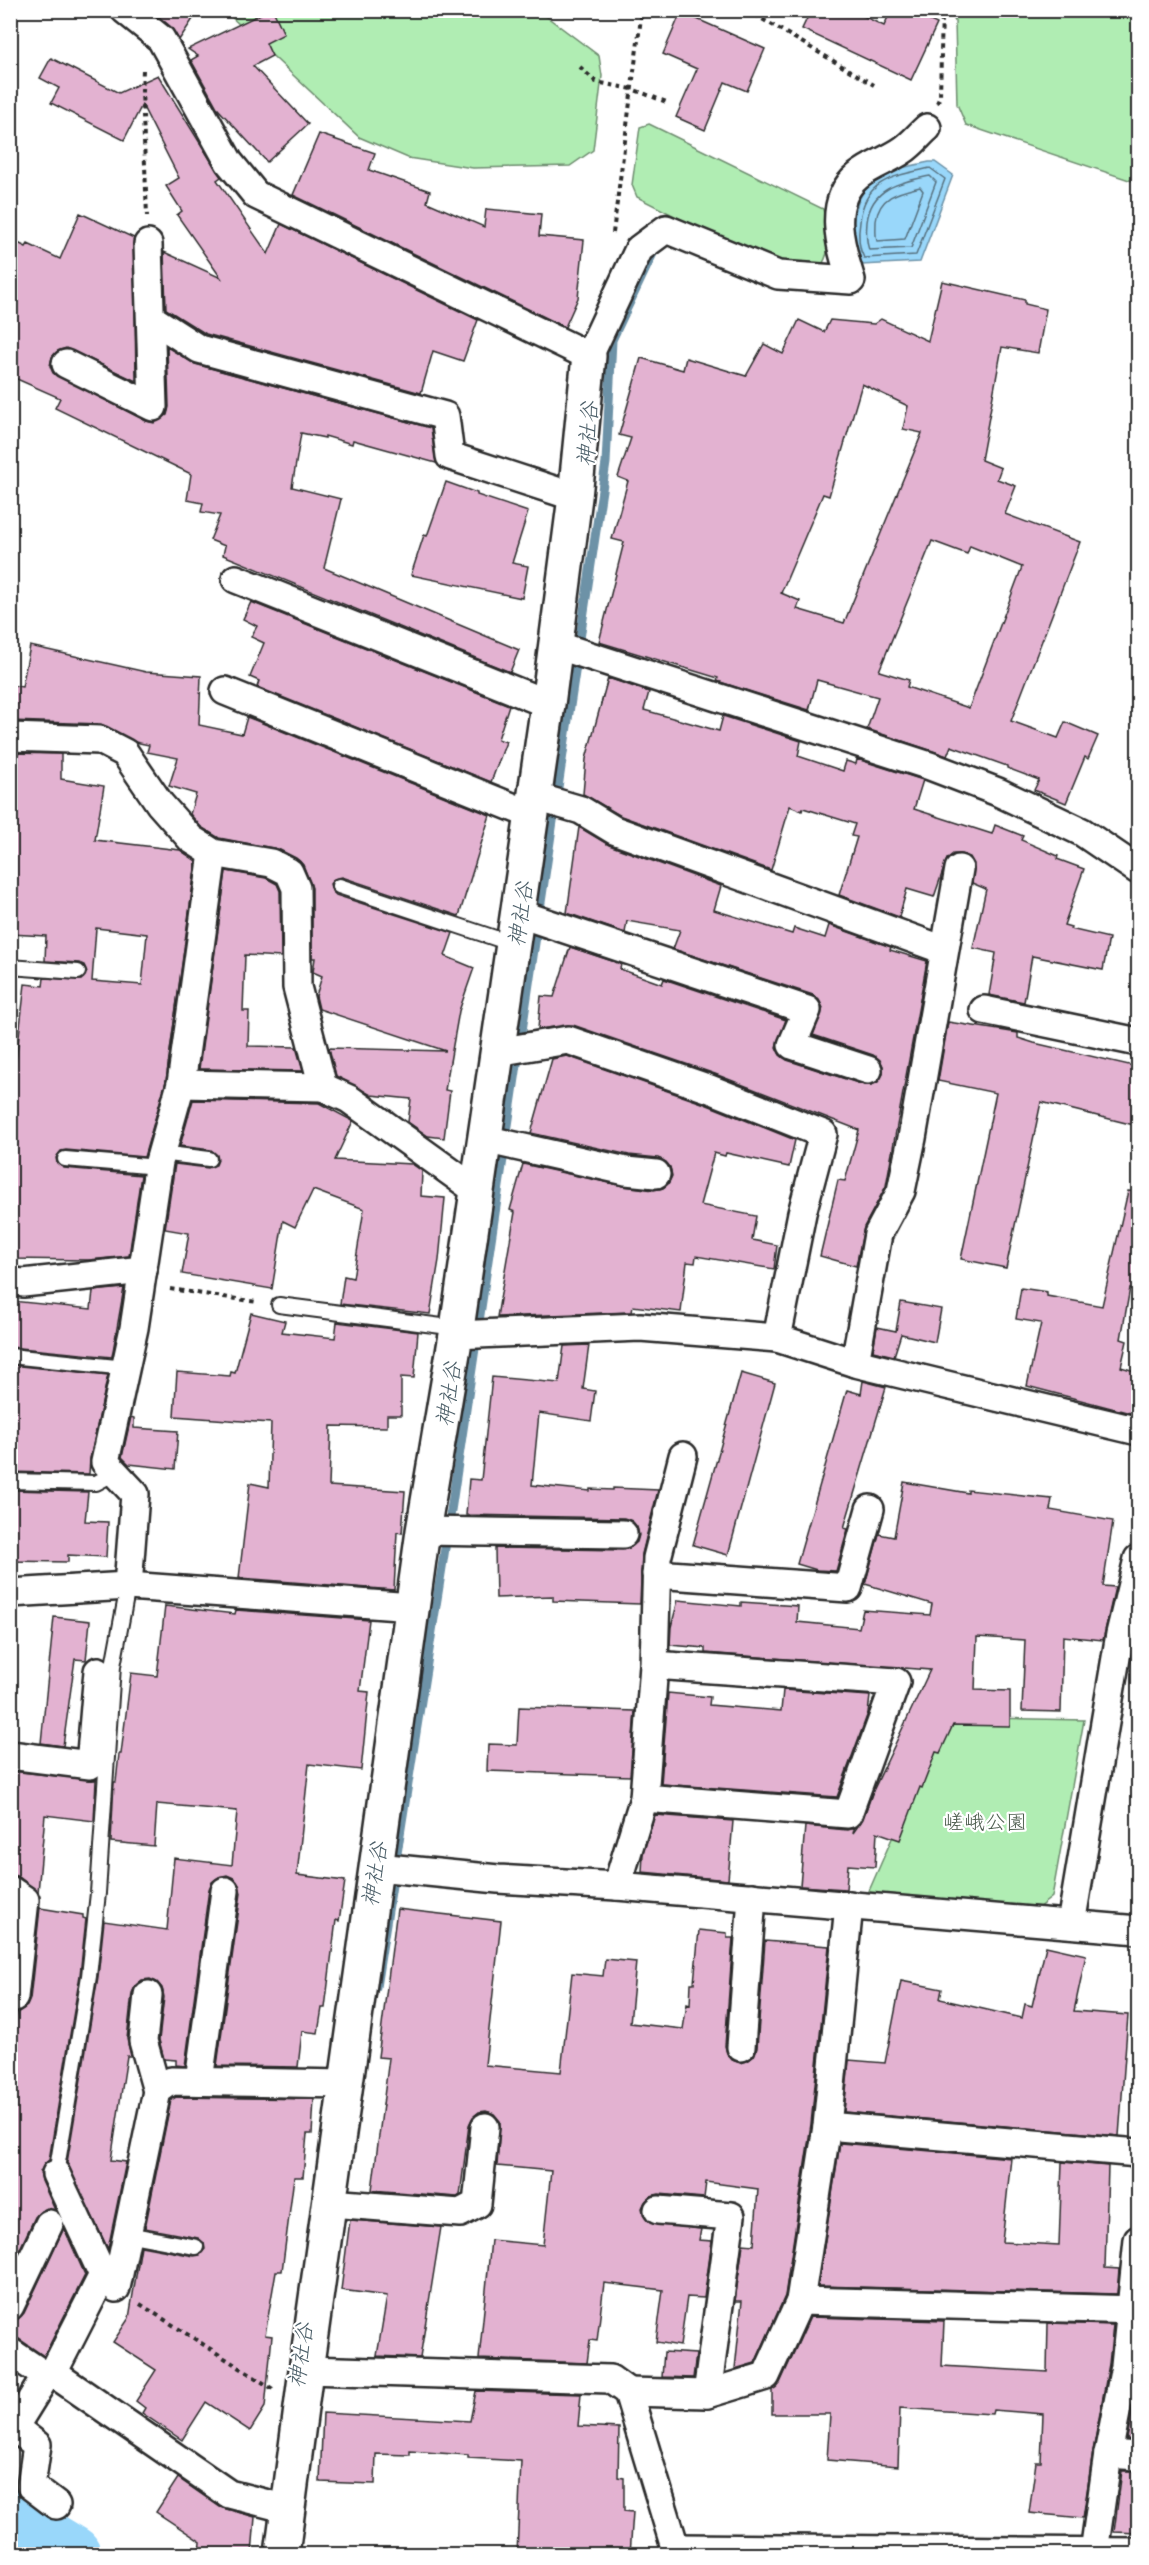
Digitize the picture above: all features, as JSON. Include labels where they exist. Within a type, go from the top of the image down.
[{"type":"street","points":[[125,10],[161,39],[229,162],[256,195],[589,356]]},
{"type":"street","points":[[282,2554],[288,2509],[313,2378],[330,2203],[345,2084],[412,1607],[456,1331],[548,704],[575,497],[589,356],[639,249],[666,229],[778,275],[851,280],[839,239],[838,214],[845,193],[857,176],[903,150],[927,128]]},
{"type":"street","points":[[66,364],[153,407],[148,244]]},
{"type":"street","points":[[151,318],[199,349],[445,416],[450,456],[575,497]]},
{"type":"street","points":[[236,579],[548,704]]},
{"type":"street","points":[[556,645],[930,766],[998,792],[1082,832],[1138,870]]},
{"type":"street","points":[[225,691],[532,806],[581,810],[614,830],[944,950]]},
{"type":"street","points":[[10,737],[100,740],[125,753],[160,804],[191,839],[213,853],[271,863],[289,872],[296,888],[297,987],[323,1087]]},
{"type":"street","points":[[128,1586],[135,1494],[105,1462],[135,1328],[160,1160],[181,1084],[213,853]]},
{"type":"street","points":[[855,1363],[878,1234],[901,1191],[908,1159],[959,869]]},
{"type":"street","points":[[515,928],[807,1010],[792,1045],[868,1070]]},
{"type":"street","points":[[984,1010],[1138,1041]]},
{"type":"street","points":[[497,1052],[568,1041],[710,1089],[823,1134],[802,1213],[777,1338]]},
{"type":"street","points":[[181,1084],[323,1087],[349,1099],[477,1191]]},
{"type":"street","points":[[484,1139],[626,1171],[656,1174]]},
{"type":"street","points":[[10,1281],[23,1283],[142,1277]]},
{"type":"street","points":[[456,1331],[640,1327],[777,1338],[855,1363],[1138,1431]]},
{"type":"street","points":[[617,1886],[644,1798],[654,1665],[657,1558],[683,1456]]},
{"type":"street","points":[[656,1574],[848,1588],[870,1509]]},
{"type":"street","points":[[423,1531],[623,1534]]},
{"type":"street","points":[[1071,1924],[1129,1635],[1138,1559]]},
{"type":"street","points":[[10,1593],[128,1586],[412,1607]]},
{"type":"street","points":[[644,1798],[848,1814],[896,1682],[654,1665]]},
{"type":"street","points":[[10,1755],[90,1765],[98,1671]]},
{"type":"street","points":[[377,1867],[498,1879],[617,1886],[1138,1930]]},
{"type":"street","points":[[10,1890],[25,1900],[14,1997],[10,1999]]},
{"type":"street","points":[[199,2081],[225,1891]]},
{"type":"street","points":[[741,2047],[752,1897]]},
{"type":"street","points":[[313,2378],[610,2379],[628,2392],[707,2394],[766,2376],[800,2301],[827,2126],[849,1905]]},
{"type":"street","points":[[116,2288],[157,2091],[143,2041],[147,1995]]},
{"type":"street","points":[[157,2091],[171,2081],[345,2084]]},
{"type":"street","points":[[827,2126],[1138,2153]]},
{"type":"street","points":[[330,2203],[460,2213],[477,2204],[485,2127]]},
{"type":"street","points":[[56,2174],[103,2276],[50,2375],[13,2425],[37,2445],[31,2486],[56,2505]]},
{"type":"street","points":[[658,2210],[731,2216],[707,2394]]},
{"type":"street","points":[[10,2306],[49,2224]]},
{"type":"street","points":[[1094,2552],[1108,2454],[1134,2310],[1138,2240]]},
{"type":"street","points":[[800,2301],[1134,2310]]},
{"type":"street","points":[[10,2352],[50,2375],[229,2494],[288,2509]]},
{"type":"street","points":[[628,2392],[676,2551],[1138,2552]]},
{"type":"street","points":[[1108,2454],[1138,2456]]},
{"type":"lane","points":[[339,886],[515,928]]},
{"type":"lane","points":[[10,967],[78,972]]},
{"type":"lane","points":[[64,1159],[209,1159]]},
{"type":"lane","points":[[279,1305],[456,1331]]},
{"type":"lane","points":[[10,1356],[126,1368]]},
{"type":"lane","points":[[10,1481],[96,1483],[115,1473]]},
{"type":"lane","points":[[56,2174],[89,1976],[98,1893],[113,1666],[128,1586]]},
{"type":"lane","points":[[127,2234],[196,2247]]},
{"type":"path","points":[[614,230],[642,10]]},
{"type":"path","points":[[747,10],[874,85]]},
{"type":"path","points":[[771,10],[782,16]]},
{"type":"path","points":[[927,128],[940,97],[942,10]]},
{"type":"path","points":[[148,244],[143,68],[161,39]]},
{"type":"path","points":[[580,67],[596,82],[632,89],[669,103]]},
{"type":"path","points":[[142,1277],[279,1305]]},
{"type":"path","points":[[116,2288],[267,2387],[313,2378]]},
{"type":"green space","points":[[225,11],[539,11],[599,56],[602,76],[593,150],[570,166],[473,168],[408,158],[359,137]]},
{"type":"green space","points":[[949,11],[1138,11],[1138,183],[966,125],[957,104],[955,21]]},
{"type":"green space","points":[[649,124],[823,209],[828,249],[823,263],[818,269],[748,253],[637,197],[632,185],[640,127]]},
{"type":"green space","name":"嵯峨公園","points":[[945,1717],[1084,1720],[1052,1897],[1038,1908],[865,1900]]},
{"type":"green space","points":[[11,2528],[52,2554],[12,2554]]},
{"type":"water","points":[[935,162],[953,175],[920,262],[861,265],[853,239],[853,226],[859,199],[866,188],[888,172]]},
{"type":"building","points":[[151,10],[199,10],[179,40],[171,27]]},
{"type":"building","points":[[273,10],[284,34],[266,43],[272,56],[253,66],[308,124],[267,162],[218,109],[191,60],[198,56],[188,49]]},
{"type":"building","points":[[811,10],[851,10],[884,26],[891,10],[907,10],[937,24],[911,80],[802,29]]},
{"type":"building","points":[[681,12],[765,49],[747,91],[725,82],[705,130],[676,117],[697,69],[663,54]]},
{"type":"building","points":[[51,58],[119,93],[158,75],[221,177],[217,180],[268,254],[281,224],[478,320],[463,361],[433,351],[421,393],[206,334],[166,309],[164,252],[221,278],[177,215],[182,211],[166,186],[179,178],[142,105],[124,140],[51,103],[59,88],[40,78]]},
{"type":"building","points":[[319,134],[375,153],[369,170],[430,191],[427,202],[484,227],[486,209],[541,214],[539,236],[584,240],[578,298],[565,327],[293,195]]},
{"type":"building","points":[[80,213],[134,238],[136,381],[66,348],[58,351],[52,357],[50,366],[53,373],[154,423],[167,415],[169,407],[167,347],[195,364],[431,428],[436,463],[353,440],[352,444],[325,436],[325,438],[301,433],[292,487],[341,499],[324,568],[519,650],[510,672],[223,555],[225,546],[210,540],[220,515],[201,512],[203,503],[187,500],[191,474],[55,408],[60,398],[10,376],[10,239],[26,247],[28,244],[60,259]]},
{"type":"building","points":[[942,281],[1025,300],[1025,304],[1046,309],[1038,353],[1002,347],[981,460],[1001,468],[997,479],[1016,486],[1005,514],[1080,542],[1011,721],[1058,738],[1065,722],[1098,736],[1088,759],[1085,757],[1066,803],[1034,790],[1039,780],[1007,768],[1007,766],[951,746],[947,756],[867,729],[878,697],[817,680],[809,710],[717,681],[718,678],[599,642],[624,542],[612,539],[628,481],[618,477],[631,438],[619,435],[641,358],[683,370],[686,358],[746,376],[764,344],[783,354],[799,320],[824,332],[830,320],[874,324],[881,319],[928,341]],"holes":[[[862,384],[908,406],[903,429],[922,433],[844,623],[797,609],[800,601],[781,593],[823,494],[829,496]],[[932,541],[967,554],[970,546],[1022,567],[969,708],[907,687],[909,680],[879,671]]]},
{"type":"building","points":[[446,482],[528,512],[512,563],[528,566],[522,598],[411,575],[424,535],[427,536]]},
{"type":"building","points":[[251,602],[509,705],[498,739],[506,742],[491,782],[257,687],[259,681],[250,677],[264,643],[251,637],[257,626],[243,619]]},
{"type":"building","points":[[30,646],[146,672],[201,676],[199,725],[242,734],[247,717],[490,815],[459,916],[342,877],[334,879],[330,884],[336,895],[453,933],[445,956],[474,968],[459,1011],[445,1090],[450,1091],[444,1138],[428,1136],[408,1122],[411,1099],[371,1095],[336,1076],[329,1048],[446,1051],[319,1009],[316,996],[322,976],[313,972],[315,958],[312,958],[312,888],[303,865],[296,858],[278,849],[219,838],[201,827],[190,814],[196,794],[169,786],[178,758],[147,752],[149,745],[135,742],[101,724],[10,721],[10,685],[22,687]]},
{"type":"building","points":[[608,678],[649,692],[644,710],[719,731],[723,716],[801,741],[798,756],[843,771],[846,761],[856,764],[857,759],[923,780],[914,809],[992,834],[995,825],[1023,836],[1021,840],[1058,856],[1057,859],[1084,869],[1064,925],[1071,927],[1070,929],[1109,938],[1103,970],[1032,956],[1024,1002],[989,995],[996,953],[973,948],[986,889],[972,883],[974,864],[970,857],[962,854],[953,854],[947,859],[934,897],[907,889],[899,917],[839,895],[857,837],[851,836],[855,824],[790,806],[771,870],[621,816],[583,794],[586,759]]},
{"type":"building","points":[[10,753],[61,754],[61,779],[104,786],[95,840],[180,850],[196,861],[166,1081],[144,1157],[66,1150],[61,1151],[56,1158],[57,1163],[64,1168],[141,1175],[129,1256],[89,1260],[10,1259],[10,1113],[25,984],[43,986],[44,978],[81,980],[87,972],[84,965],[79,963],[45,961],[46,936],[10,934]],"holes":[[[96,928],[147,934],[142,985],[92,981]]]},
{"type":"building","points":[[579,827],[609,845],[721,886],[714,910],[792,934],[794,928],[825,938],[829,925],[891,947],[890,950],[927,961],[886,1186],[864,1227],[856,1266],[820,1256],[838,1180],[845,1181],[859,1130],[715,1074],[573,1025],[538,1029],[541,996],[554,997],[570,947],[621,964],[620,969],[662,984],[664,979],[786,1020],[776,1047],[780,1055],[787,1060],[864,1085],[878,1082],[883,1074],[880,1060],[873,1055],[813,1035],[823,1008],[813,995],[673,949],[680,930],[627,921],[625,933],[567,913]]},
{"type":"building","points":[[226,871],[266,878],[277,884],[280,891],[281,957],[245,955],[243,1011],[249,1011],[248,1046],[296,1047],[303,1071],[199,1069]]},
{"type":"building","points":[[948,1022],[1018,1033],[1018,1038],[1034,1043],[1138,1067],[1138,1126],[1041,1102],[1006,1268],[961,1259],[996,1093],[938,1081]]},
{"type":"building","points":[[567,1056],[705,1104],[795,1140],[789,1167],[726,1153],[725,1156],[714,1153],[700,1205],[756,1216],[752,1240],[777,1245],[774,1269],[696,1256],[695,1263],[687,1262],[681,1312],[633,1306],[632,1312],[497,1317],[515,1212],[510,1210],[523,1164],[623,1186],[654,1190],[663,1188],[672,1176],[670,1167],[658,1158],[629,1155],[531,1133],[552,1059]]},
{"type":"building","points":[[193,1100],[319,1103],[353,1121],[335,1160],[412,1164],[422,1171],[421,1196],[445,1198],[439,1260],[430,1314],[340,1304],[344,1276],[353,1278],[364,1209],[313,1190],[295,1227],[283,1221],[272,1289],[182,1274],[189,1233],[165,1229],[175,1164],[208,1168],[216,1165],[218,1160],[217,1155],[211,1150],[180,1146]]},
{"type":"building","points":[[1128,1191],[1138,1192],[1138,1290],[1130,1288],[1121,1339],[1127,1341],[1121,1367],[1138,1372],[1138,1415],[1027,1386],[1041,1323],[1016,1319],[1021,1288],[1047,1292],[1047,1296],[1102,1306]]},
{"type":"building","points":[[124,1288],[112,1357],[10,1347],[12,1301],[91,1309],[93,1291]]},
{"type":"building","points":[[901,1302],[941,1309],[935,1342],[901,1334],[894,1356],[873,1351],[877,1327],[896,1331]]},
{"type":"building","points":[[251,1313],[285,1321],[282,1332],[335,1338],[337,1322],[418,1332],[414,1378],[401,1377],[401,1415],[387,1415],[387,1427],[331,1426],[329,1486],[405,1491],[402,1533],[397,1532],[394,1590],[239,1578],[250,1483],[269,1487],[271,1423],[174,1416],[177,1372],[230,1376],[231,1372],[235,1373]]},
{"type":"building","points":[[589,1345],[583,1389],[595,1391],[591,1421],[539,1413],[532,1485],[590,1491],[590,1489],[613,1490],[613,1488],[658,1490],[642,1554],[640,1604],[553,1601],[553,1596],[496,1598],[495,1548],[623,1550],[637,1542],[639,1535],[637,1527],[632,1521],[624,1518],[466,1515],[469,1479],[481,1480],[492,1377],[559,1383],[564,1346]]},
{"type":"building","points":[[10,1365],[108,1375],[90,1459],[89,1474],[10,1472]]},
{"type":"building","points":[[741,1373],[775,1383],[728,1555],[693,1545]]},
{"type":"building","points":[[863,1381],[886,1387],[844,1528],[848,1529],[836,1571],[817,1570],[797,1564],[847,1390],[861,1394]]},
{"type":"building","points":[[131,1417],[134,1418],[134,1428],[178,1431],[175,1469],[129,1464],[122,1457]]},
{"type":"building","points":[[904,1482],[968,1493],[968,1490],[1052,1499],[1050,1510],[1113,1521],[1103,1586],[1115,1587],[1103,1640],[1063,1636],[1061,1712],[1022,1711],[1025,1640],[977,1637],[975,1690],[1010,1691],[1010,1726],[953,1725],[940,1753],[936,1752],[900,1840],[877,1832],[875,1867],[848,1865],[846,1889],[800,1886],[805,1826],[847,1830],[854,1828],[853,1833],[863,1819],[873,1791],[930,1670],[705,1653],[705,1648],[670,1645],[671,1627],[678,1600],[741,1606],[741,1602],[798,1606],[797,1622],[859,1628],[863,1610],[930,1615],[932,1604],[865,1584],[879,1534],[894,1537]]},
{"type":"building","points":[[10,1490],[88,1492],[85,1521],[108,1522],[106,1557],[68,1555],[68,1562],[10,1561]]},
{"type":"building","points":[[165,1606],[235,1614],[236,1610],[369,1620],[360,1691],[369,1692],[361,1770],[309,1764],[297,1875],[345,1881],[339,1921],[336,1920],[325,2008],[322,2008],[318,2033],[302,2031],[298,2067],[217,2066],[241,1893],[234,1878],[227,1875],[219,1877],[212,1882],[209,1889],[185,2066],[176,2065],[176,2060],[164,2059],[159,2040],[164,1997],[162,1988],[150,1979],[142,1980],[132,1993],[127,2039],[131,2056],[127,2056],[111,2160],[126,2162],[108,2249],[67,2163],[98,1977],[104,1921],[167,1930],[174,1858],[232,1865],[237,1811],[157,1804],[154,1846],[111,1842],[114,1782],[116,1782],[119,1754],[121,1754],[131,1673],[157,1676]]},
{"type":"building","points":[[54,1617],[90,1621],[86,1660],[75,1659],[63,1746],[41,1743]]},
{"type":"building","points":[[783,1690],[870,1696],[868,1713],[837,1797],[661,1784],[668,1693],[710,1697],[709,1705],[781,1711]]},
{"type":"building","points":[[519,1707],[635,1711],[630,1776],[487,1771],[488,1744],[517,1745]]},
{"type":"building","points":[[10,1771],[96,1780],[94,1821],[45,1815],[38,1892],[19,1877],[10,1874]]},
{"type":"building","points":[[655,1815],[733,1821],[728,1880],[642,1872],[643,1854]]},
{"type":"building","points":[[40,1908],[83,1915],[86,1919],[80,1975],[49,2160],[40,2172],[55,2210],[47,2208],[35,2217],[16,2257],[10,2256],[10,2096],[14,2074],[10,2073],[10,2056],[17,2013],[27,2006],[30,1999]]},
{"type":"building","points":[[397,1909],[501,1921],[485,2065],[561,2072],[572,1973],[603,1976],[605,1959],[636,1962],[630,2023],[683,2029],[687,2004],[690,2005],[691,1983],[694,1983],[699,1930],[727,1933],[727,1938],[733,1938],[725,2046],[732,2060],[740,2063],[754,2056],[757,2048],[765,1941],[829,1946],[811,2124],[785,2296],[755,2363],[735,2369],[742,2301],[735,2301],[743,2244],[754,2245],[758,2189],[706,2182],[704,2198],[659,2194],[651,2196],[642,2208],[644,2216],[650,2223],[701,2229],[699,2240],[712,2241],[704,2298],[687,2297],[680,2346],[656,2342],[663,2290],[604,2283],[597,2341],[590,2340],[587,2363],[479,2359],[491,2240],[543,2245],[551,2171],[497,2166],[500,2121],[494,2114],[486,2111],[479,2112],[469,2125],[460,2195],[457,2197],[372,2190],[389,2058],[378,2057]]},
{"type":"building","points":[[1046,1946],[1086,1955],[1074,2011],[1128,2015],[1119,2136],[844,2112],[849,2060],[885,2063],[901,1981],[942,1989],[940,1999],[1022,2018],[1025,2004],[1032,2006]]},
{"type":"building","points":[[176,2097],[314,2099],[312,2134],[307,2134],[303,2177],[294,2177],[282,2271],[276,2271],[265,2335],[272,2336],[265,2407],[250,2431],[206,2402],[182,2440],[142,2413],[145,2408],[136,2401],[156,2370],[113,2342],[129,2318],[141,2246],[194,2256],[200,2255],[205,2249],[204,2243],[198,2238],[145,2228],[171,2100]]},
{"type":"building","points":[[840,2143],[1011,2158],[1002,2242],[1059,2245],[1062,2162],[1108,2166],[1105,2268],[1119,2269],[1117,2294],[818,2286]]},
{"type":"building","points":[[350,2220],[441,2227],[420,2358],[377,2356],[387,2296],[341,2290]]},
{"type":"building","points":[[64,2228],[85,2275],[44,2356],[19,2339],[10,2336],[10,2322],[18,2319],[24,2313]]},
{"type":"building","points":[[810,2317],[944,2321],[942,2366],[1047,2372],[1048,2323],[1113,2325],[1109,2364],[1083,2518],[1029,2513],[1036,2462],[1041,2462],[1043,2414],[993,2410],[992,2414],[900,2408],[898,2466],[827,2460],[830,2414],[772,2414],[772,2390],[780,2383]]},
{"type":"building","points":[[664,2352],[696,2354],[693,2378],[662,2377]]},
{"type":"building","points":[[1138,2379],[1138,2440],[1127,2439]]},
{"type":"building","points":[[476,2391],[581,2394],[578,2426],[619,2428],[618,2477],[624,2478],[624,2511],[633,2512],[630,2554],[517,2554],[521,2461],[410,2451],[410,2455],[376,2454],[375,2484],[320,2482],[323,2413],[470,2421]]},
{"type":"building","points":[[1122,2471],[1138,2471],[1138,2533],[1114,2532]]},
{"type":"building","points":[[178,2478],[220,2507],[255,2517],[252,2554],[200,2554],[201,2542],[156,2512]]},
{"type":"waterway","name":"神社谷","points":[[376,1987],[452,1504],[606,463],[612,340],[656,247]]},
{"type":"waterway","points":[[10,2516],[73,2554]]}]
